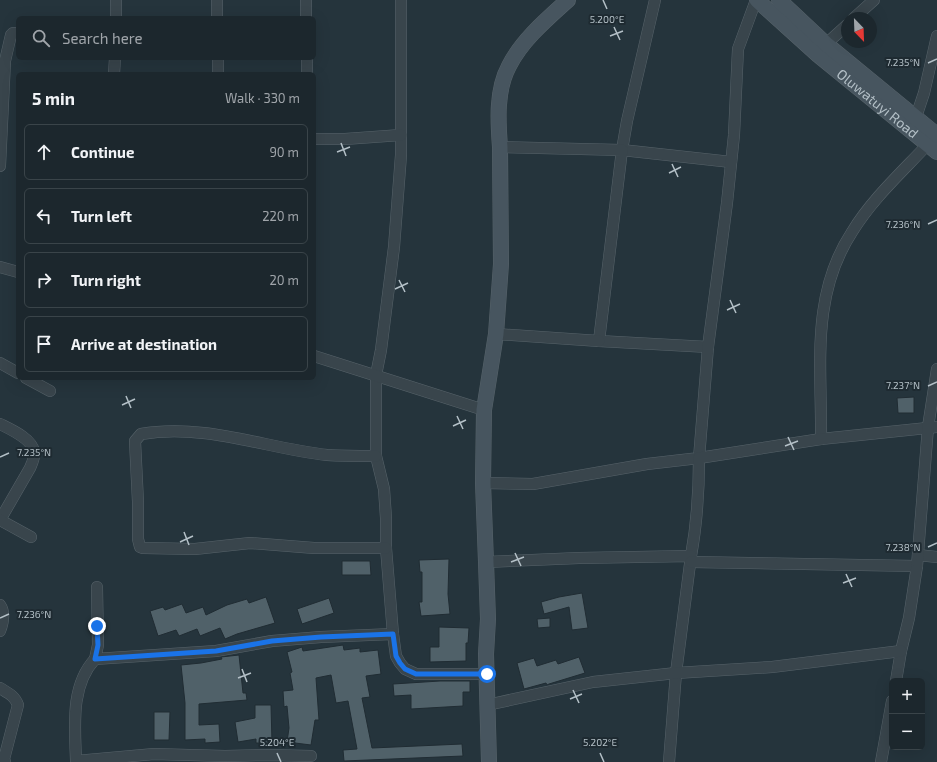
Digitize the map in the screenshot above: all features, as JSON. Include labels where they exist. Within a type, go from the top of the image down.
[{"type":"street","points":[[116,0],[116,16]]},
{"type":"street","points":[[217,0],[217,16]]},
{"type":"street","points":[[306,0],[306,16]]},
{"type":"street","points":[[401,0],[401,155],[394,247],[381,350],[376,375],[376,456],[384,489],[386,548],[393,634],[396,656],[400,663],[405,669],[416,674],[487,674]]},
{"type":"street","points":[[489,762],[486,654],[488,619],[483,484],[484,410],[496,334],[501,264],[499,132],[501,87],[508,66],[522,47],[546,19],[568,0]]},
{"type":"street","points":[[599,341],[622,150],[627,121],[655,0]]},
{"type":"street","points":[[669,762],[676,673],[699,498],[699,458],[705,399],[708,347],[727,203],[734,136],[738,49],[757,0],[822,50]]},
{"type":"street","points":[[779,0],[822,50]]},
{"type":"street","points":[[861,12],[874,0]]},
{"type":"street","points":[[822,50],[841,31]]},
{"type":"street","points":[[0,166],[5,61],[11,35],[16,33]]},
{"type":"street","points":[[916,117],[924,93],[937,36]]},
{"type":"street","name":"Oluwatuyi Road","points":[[822,50],[916,117],[934,144]]},
{"type":"street","name":"Oluwatuyi Road","points":[[822,50],[934,144]]},
{"type":"street","points":[[114,72],[115,60]]},
{"type":"street","points":[[218,60],[218,72]]},
{"type":"street","points":[[307,60],[307,72]]},
{"type":"street","points":[[316,139],[345,139],[401,135]]},
{"type":"street","points":[[821,439],[821,326],[829,283],[839,254],[852,231],[863,216],[934,144]]},
{"type":"street","points":[[500,148],[622,150],[731,162]]},
{"type":"street","points":[[0,267],[16,271]]},
{"type":"street","points":[[496,334],[708,347]]},
{"type":"street","points":[[316,357],[484,410]]},
{"type":"street","points":[[0,363],[16,372]]},
{"type":"street","points":[[896,678],[909,618],[917,560],[937,369]]},
{"type":"street","points":[[29,380],[50,392]]},
{"type":"street","points":[[0,424],[22,436],[32,446],[34,452],[34,460],[0,520],[31,537]]},
{"type":"street","points":[[483,484],[533,484],[648,464],[699,458],[821,439],[932,427]]},
{"type":"street","points":[[376,456],[327,455],[238,438],[184,431],[158,431],[141,434],[135,441],[138,539],[140,547],[154,548],[195,549],[250,543],[314,548],[386,548]]},
{"type":"street","points":[[486,562],[579,558],[917,560],[937,557]]},
{"type":"street","points":[[98,587],[98,645],[95,659],[88,667],[83,677],[76,703],[75,762],[154,754],[311,756]]},
{"type":"street","points":[[0,605],[2,608],[3,623],[0,631]]},
{"type":"street","points":[[95,659],[216,651],[279,640],[393,634]]},
{"type":"street","points":[[487,704],[593,682],[676,673],[772,667],[901,651]]},
{"type":"street","points":[[0,688],[11,694],[17,700],[18,705],[4,759],[5,762]]},
{"type":"street","points":[[881,762],[890,714]]},
{"type":"building","points":[[914,397],[914,413],[898,413],[897,398]]},
{"type":"building","points":[[449,559],[448,594],[450,614],[421,616],[419,602],[422,602],[422,572],[420,572],[419,560]]},
{"type":"building","points":[[342,561],[370,561],[371,575],[342,575]]},
{"type":"building","points":[[582,593],[588,628],[572,630],[569,607],[544,614],[541,602]]},
{"type":"building","points":[[266,597],[275,623],[225,639],[220,628],[200,636],[197,629],[179,636],[176,630],[158,636],[150,611],[163,607],[165,610],[182,604],[186,613],[203,607],[206,615],[227,605],[247,599],[249,603]]},
{"type":"building","points":[[329,598],[334,613],[302,624],[297,609]]},
{"type":"building","points":[[550,618],[550,627],[538,628],[537,619]]},
{"type":"building","points":[[439,627],[469,628],[468,643],[466,643],[466,661],[430,662],[430,647],[439,647]]},
{"type":"building","points":[[343,645],[344,650],[360,648],[360,652],[378,650],[381,674],[366,676],[370,697],[362,698],[372,748],[462,744],[463,756],[344,761],[343,750],[357,749],[348,701],[336,703],[331,675],[316,678],[319,720],[315,720],[311,745],[287,742],[289,728],[287,706],[284,707],[283,691],[293,690],[290,673],[292,672],[287,652],[302,647],[303,651]]},
{"type":"building","points":[[239,655],[243,693],[246,693],[247,700],[199,704],[199,725],[219,724],[220,742],[205,743],[205,739],[185,740],[185,703],[181,665],[201,663],[222,659],[221,657]]},
{"type":"building","points":[[579,657],[585,673],[547,685],[546,683],[524,689],[517,663],[534,658],[537,666],[556,660],[558,664]]},
{"type":"building","points":[[470,681],[470,692],[463,692],[463,706],[411,709],[411,695],[394,696],[393,684]]},
{"type":"building","points":[[255,705],[271,705],[272,743],[256,743],[256,739],[238,742],[235,722],[255,718]]},
{"type":"building","points":[[154,712],[170,712],[169,740],[154,740]]},
{"type":"route","points":[[97,626],[98,645],[95,659],[216,651],[272,641],[393,634],[396,656],[400,663],[405,669],[416,674],[487,674]]}]
